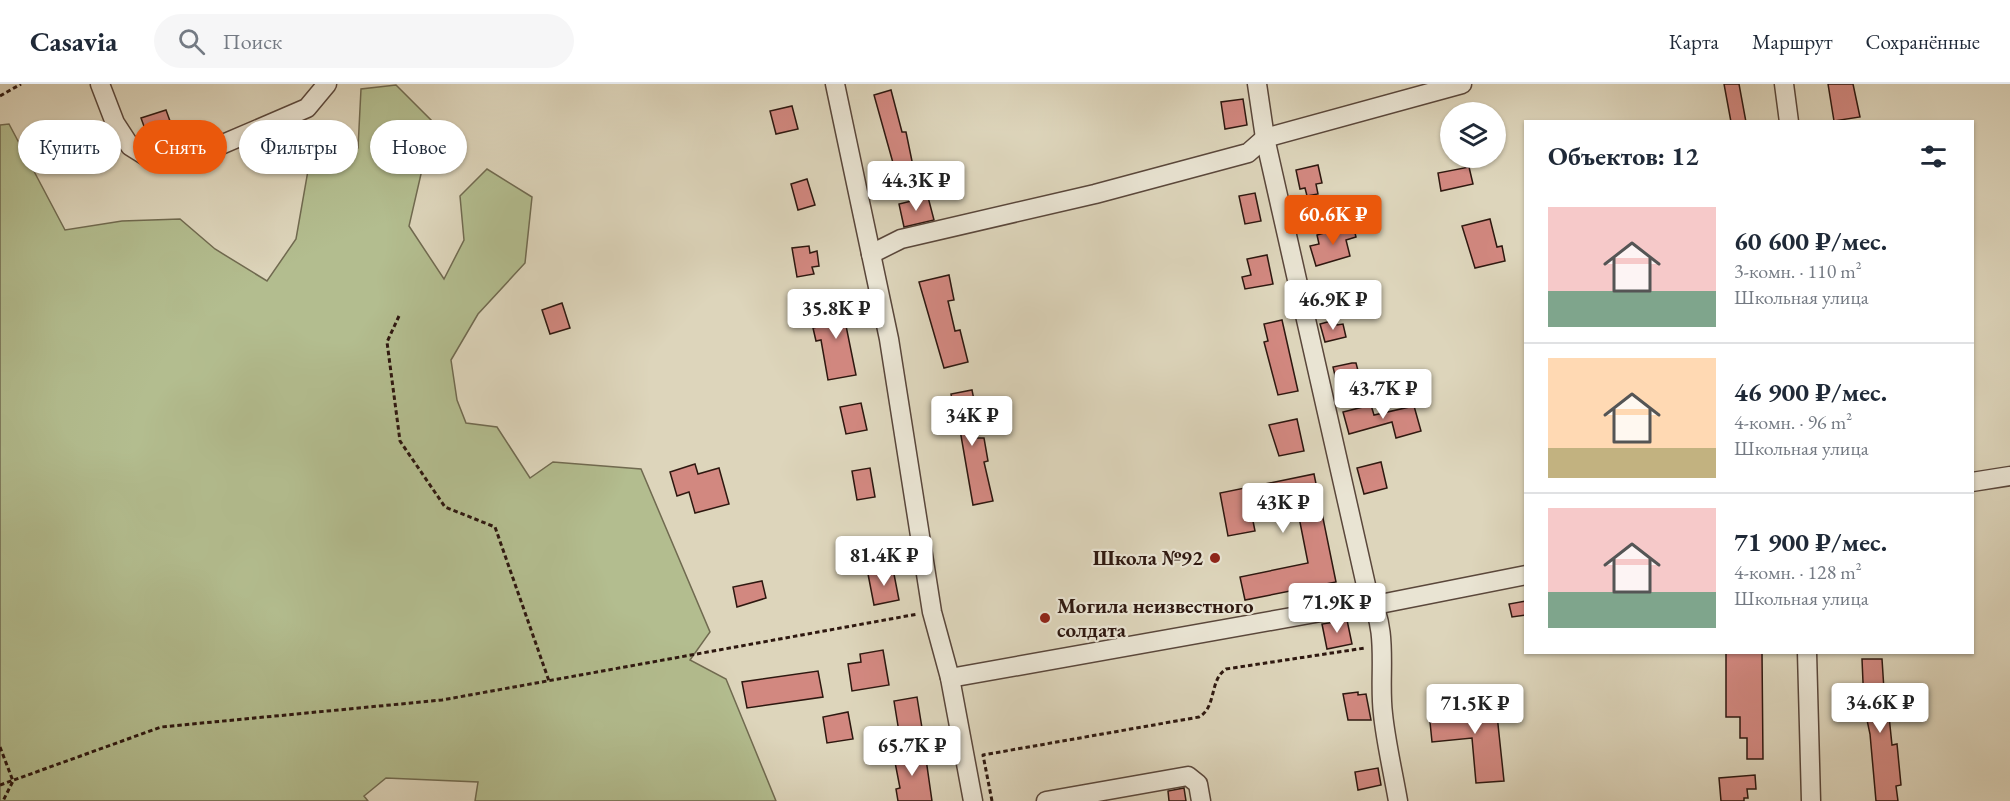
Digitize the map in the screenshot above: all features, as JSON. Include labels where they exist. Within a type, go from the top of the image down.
[{"type":"street","points":[[100,84],[115,123],[130,146],[146,156],[172,160],[216,147],[306,108],[327,84]]},
{"type":"street","points":[[835,84],[890,339],[932,612],[950,678],[973,801]]},
{"type":"street","points":[[1257,84],[1265,138],[1368,594],[1375,605],[1382,646],[1382,712],[1398,801]]},
{"type":"street","points":[[871,254],[901,239],[1095,194],[1248,153],[1265,138],[1462,84]]},
{"type":"street","points":[[1784,84],[1789,120]]},
{"type":"street","points":[[1974,482],[2010,476]]},
{"type":"street","points":[[950,678],[1343,608],[1375,605],[1524,575]]},
{"type":"street","points":[[1807,654],[1811,801]]},
{"type":"street","points":[[1046,801],[1089,797],[1188,776],[1198,784],[1201,801]]},
{"type":"path","points":[[0,96],[21,84]]},
{"type":"path","points":[[399,316],[387,342],[400,441],[445,507],[495,527],[549,681]]},
{"type":"path","points":[[0,785],[161,727],[442,700],[932,612]]},
{"type":"path","points":[[992,801],[983,755],[1199,717],[1209,708],[1220,673],[1226,669],[1382,646]]},
{"type":"path","points":[[0,747],[13,781],[3,801]]},
{"type":"green space","points":[[396,85],[431,120],[370,120],[370,174],[421,174],[409,226],[444,279],[464,240],[460,196],[487,169],[532,197],[525,263],[478,314],[451,360],[457,400],[466,423],[497,427],[530,478],[553,462],[641,469],[710,632],[690,660],[726,679],[776,801],[475,801],[478,782],[386,778],[364,796],[368,801],[0,801],[0,125],[9,124],[18,141],[18,174],[35,174],[65,230],[122,221],[180,219],[215,249],[267,281],[296,239],[307,174],[358,174],[361,89]]},
{"type":"building","points":[[1724,84],[1739,84],[1746,120],[1731,120]]},
{"type":"building","points":[[1828,84],[1853,84],[1860,117],[1834,120]]},
{"type":"building","points":[[891,90],[902,132],[906,132],[913,166],[895,170],[874,95]]},
{"type":"building","points":[[1243,99],[1247,125],[1225,129],[1221,102]]},
{"type":"building","points":[[792,106],[798,129],[776,134],[770,111]]},
{"type":"building","points":[[166,110],[170,120],[142,120],[141,118]]},
{"type":"building","points":[[1318,165],[1322,183],[1316,184],[1318,194],[1307,196],[1305,188],[1300,189],[1296,170]]},
{"type":"building","points":[[1469,168],[1473,184],[1441,191],[1438,173]]},
{"type":"building","points":[[807,179],[815,205],[798,210],[791,184]]},
{"type":"building","points":[[1255,193],[1261,221],[1245,224],[1239,196]]},
{"type":"building","points":[[928,197],[934,220],[904,227],[899,204]]},
{"type":"building","points":[[1490,219],[1497,247],[1502,246],[1505,261],[1475,268],[1462,226]]},
{"type":"building","points":[[1353,225],[1356,237],[1346,240],[1350,256],[1316,266],[1310,246],[1319,244],[1317,235]]},
{"type":"building","points":[[809,246],[810,253],[817,251],[819,266],[812,267],[814,274],[797,277],[792,248]]},
{"type":"building","points":[[1267,255],[1273,284],[1245,289],[1242,277],[1251,275],[1247,259]]},
{"type":"building","points":[[949,275],[954,300],[948,301],[955,331],[960,330],[968,362],[944,368],[919,282]]},
{"type":"building","points":[[842,292],[846,310],[843,311],[856,375],[828,380],[821,340],[816,341],[813,328],[831,324],[825,296]]},
{"type":"building","points":[[562,303],[570,328],[550,334],[542,310]]},
{"type":"building","points":[[1282,320],[1298,391],[1278,395],[1264,342],[1268,341],[1264,324]]},
{"type":"building","points":[[1335,320],[1337,325],[1343,324],[1346,337],[1325,342],[1320,324]]},
{"type":"building","points":[[1356,363],[1361,382],[1338,388],[1333,367]]},
{"type":"building","points":[[972,390],[976,410],[970,411],[976,438],[984,438],[988,461],[984,462],[993,501],[973,505],[959,424],[954,425],[948,400],[952,399],[951,394]]},
{"type":"building","points":[[861,403],[867,430],[846,434],[840,407]]},
{"type":"building","points":[[1371,405],[1374,415],[1414,406],[1421,431],[1396,438],[1392,422],[1349,434],[1343,412]]},
{"type":"building","points":[[1297,419],[1304,451],[1279,456],[1269,425]]},
{"type":"building","points":[[1381,462],[1387,488],[1364,494],[1357,468]]},
{"type":"building","points":[[695,464],[698,474],[719,468],[729,504],[695,513],[689,492],[677,496],[670,472]]},
{"type":"building","points":[[870,468],[875,497],[857,500],[852,471]]},
{"type":"building","points":[[1314,474],[1336,582],[1245,600],[1240,577],[1308,563],[1296,502],[1251,511],[1255,531],[1228,536],[1220,493]]},
{"type":"building","points":[[893,569],[899,600],[874,605],[868,574]]},
{"type":"building","points":[[762,581],[766,598],[737,607],[733,587]]},
{"type":"building","points":[[1524,601],[1524,615],[1512,617],[1509,604]]},
{"type":"building","points":[[1347,620],[1352,644],[1327,649],[1322,624]]},
{"type":"building","points":[[883,650],[889,685],[852,691],[848,664],[861,662],[860,654]]},
{"type":"building","points":[[1726,654],[1762,654],[1763,759],[1747,759],[1747,738],[1740,738],[1740,717],[1726,717]]},
{"type":"building","points":[[1862,659],[1882,659],[1884,690],[1879,690],[1881,717],[1889,716],[1892,745],[1897,744],[1901,785],[1896,786],[1898,801],[1876,801],[1870,734],[1864,706]]},
{"type":"building","points":[[818,671],[823,697],[747,708],[742,682]]},
{"type":"building","points":[[1358,692],[1358,695],[1366,694],[1371,720],[1348,720],[1343,694]]},
{"type":"building","points":[[1495,696],[1504,781],[1476,783],[1472,738],[1432,742],[1430,722],[1452,719],[1450,701]]},
{"type":"building","points":[[917,697],[922,728],[899,732],[894,701]]},
{"type":"building","points":[[848,712],[853,739],[827,743],[823,717]]},
{"type":"building","points":[[911,749],[912,754],[925,752],[932,801],[898,801],[896,789],[900,788],[893,752]]},
{"type":"building","points":[[1378,768],[1381,785],[1358,790],[1355,772]]},
{"type":"building","points":[[1755,775],[1756,789],[1747,789],[1748,798],[1744,798],[1744,801],[1721,801],[1719,778]]},
{"type":"building","points":[[1184,788],[1186,801],[1169,801],[1168,791]]},
{"type":"place","name":"Школа №92","points":[[1215,558]]},
{"type":"place","name":"Могила неизвестного солдата","points":[[1045,618]]}]
